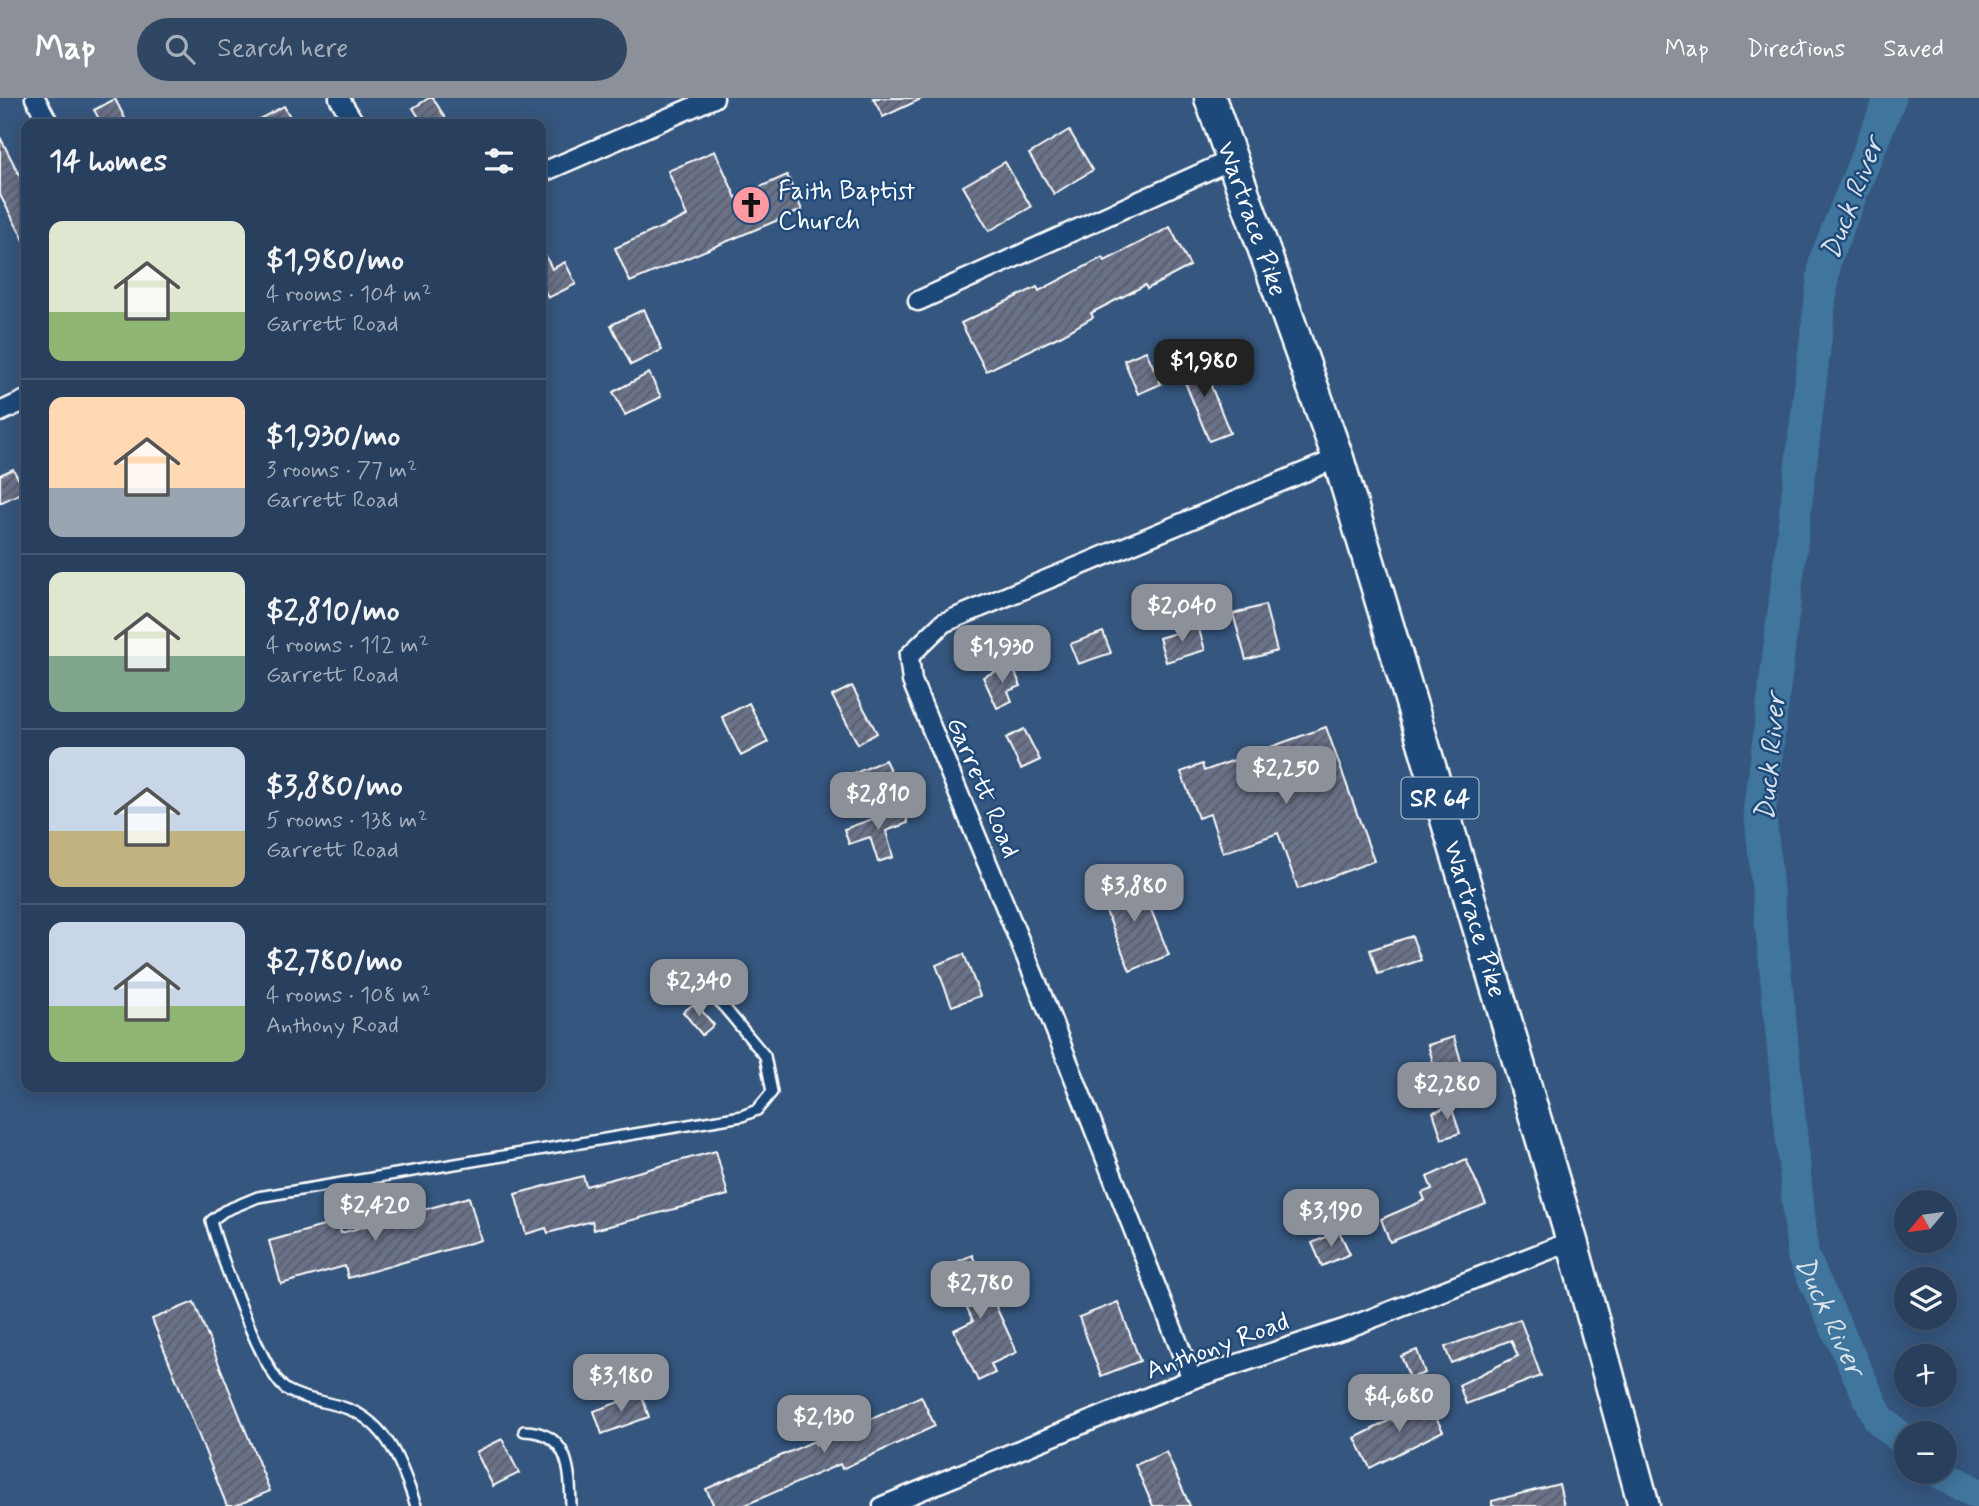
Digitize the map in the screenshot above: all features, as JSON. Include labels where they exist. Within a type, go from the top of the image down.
[{"type":"main road","name":"Wartrace Pike","points":[[1210,98],[1338,458],[1572,1241],[1644,1506]]},
{"type":"street","points":[[35,98],[46,119]]},
{"type":"street","points":[[339,98],[352,119]]},
{"type":"street","points":[[546,171],[677,106],[714,98]]},
{"type":"street","points":[[918,300],[1233,159]]},
{"type":"street","points":[[0,412],[21,402]]},
{"type":"street","name":"Garrett Road","points":[[1192,1380],[1044,1001],[912,681],[909,656],[943,623],[1338,458]]},
{"type":"street","name":"Anthony Road","points":[[883,1506],[1192,1380],[1347,1328],[1572,1241]]},
{"type":"lane","points":[[416,1506],[396,1456],[373,1423],[348,1409],[313,1401],[285,1389],[249,1324],[222,1260],[211,1221],[224,1211],[258,1197],[742,1116],[757,1110],[772,1092],[765,1056],[709,989]]},
{"type":"lane","points":[[524,1431],[547,1434],[558,1441],[569,1478],[571,1506]]},
{"type":"building","points":[[433,98],[446,119],[420,119],[413,108]]},
{"type":"building","points":[[873,98],[923,98],[883,117]]},
{"type":"building","points":[[115,99],[125,119],[99,119],[94,110]]},
{"type":"building","points":[[284,106],[291,119],[259,119]]},
{"type":"building","points":[[1069,130],[1093,170],[1054,194],[1029,154]]},
{"type":"building","points":[[0,137],[21,178],[21,235],[0,195]]},
{"type":"building","points":[[715,151],[736,198],[787,175],[802,210],[630,282],[615,248],[687,216],[668,171]]},
{"type":"building","points":[[1005,162],[1031,207],[989,231],[963,186]]},
{"type":"building","points":[[1170,227],[1190,266],[1147,289],[1145,285],[1091,313],[1093,317],[1062,335],[986,371],[961,323],[1037,287],[1039,291],[1103,257],[1105,261]]},
{"type":"building","points":[[546,256],[552,269],[565,262],[576,284],[548,298]]},
{"type":"building","points":[[644,309],[662,350],[631,365],[611,325]]},
{"type":"building","points":[[1146,351],[1161,384],[1138,394],[1124,360]]},
{"type":"building","points":[[1199,356],[1230,433],[1209,441],[1178,365]]},
{"type":"building","points":[[649,373],[661,397],[625,415],[613,392]]},
{"type":"building","points":[[13,469],[21,484],[21,493],[0,503],[0,475]]},
{"type":"building","points":[[1265,605],[1277,651],[1246,660],[1233,614]]},
{"type":"building","points":[[1198,626],[1205,650],[1166,662],[1159,638]]},
{"type":"building","points":[[1103,632],[1111,653],[1078,664],[1070,644]]},
{"type":"building","points":[[1011,664],[1021,686],[1008,691],[1012,701],[997,708],[983,677]]},
{"type":"building","points":[[852,686],[877,733],[858,744],[832,696]]},
{"type":"building","points":[[749,703],[768,742],[741,756],[722,717]]},
{"type":"building","points":[[1326,727],[1374,861],[1298,889],[1278,833],[1223,853],[1210,814],[1198,818],[1181,772],[1202,764],[1204,771]]},
{"type":"building","points":[[1024,729],[1040,760],[1021,769],[1006,738]]},
{"type":"building","points":[[885,760],[892,774],[871,783],[874,789],[859,796],[856,788],[841,795],[835,782]]},
{"type":"building","points":[[903,808],[908,823],[886,831],[893,857],[878,862],[870,837],[849,844],[844,829]]},
{"type":"building","points":[[1128,879],[1130,886],[1140,882],[1169,955],[1130,971],[1098,891]]},
{"type":"building","points":[[1412,936],[1421,960],[1378,974],[1370,950]]},
{"type":"building","points":[[964,954],[980,996],[952,1006],[936,965]]},
{"type":"building","points":[[695,1003],[714,1025],[702,1035],[683,1012]]},
{"type":"building","points":[[1454,1037],[1466,1078],[1440,1086],[1428,1045]]},
{"type":"building","points":[[1451,1106],[1460,1133],[1442,1139],[1433,1112]]},
{"type":"building","points":[[716,1151],[728,1195],[594,1230],[592,1221],[548,1233],[546,1228],[526,1234],[515,1194],[583,1176],[586,1186]]},
{"type":"building","points":[[1466,1159],[1486,1204],[1390,1242],[1381,1219],[1425,1200],[1422,1193],[1432,1189],[1427,1177]]},
{"type":"building","points":[[469,1197],[481,1240],[348,1278],[345,1266],[281,1284],[269,1241],[338,1222],[341,1233]]},
{"type":"building","points":[[1339,1231],[1350,1254],[1322,1266],[1312,1243]]},
{"type":"building","points":[[972,1255],[1017,1352],[991,1364],[995,1373],[978,1381],[954,1330],[973,1321],[948,1266]]},
{"type":"building","points":[[194,1302],[270,1491],[235,1506],[227,1506],[152,1319]]},
{"type":"building","points":[[1118,1302],[1140,1361],[1101,1376],[1079,1317]]},
{"type":"building","points":[[1520,1319],[1541,1376],[1466,1404],[1459,1385],[1518,1356],[1511,1340],[1451,1363],[1445,1347]]},
{"type":"building","points":[[1417,1350],[1425,1373],[1410,1378],[1401,1356]]},
{"type":"building","points":[[641,1394],[649,1417],[602,1434],[594,1411]]},
{"type":"building","points":[[921,1396],[935,1426],[842,1469],[840,1464],[743,1506],[714,1506],[706,1489],[814,1441],[816,1445]]},
{"type":"building","points":[[1427,1401],[1443,1431],[1370,1468],[1355,1438]]},
{"type":"building","points":[[502,1439],[519,1473],[493,1486],[476,1452]]},
{"type":"building","points":[[1166,1452],[1190,1506],[1153,1506],[1135,1465]]},
{"type":"building","points":[[1559,1484],[1564,1506],[1492,1506],[1492,1501]]},
{"type":"waterway","name":"Duck River","points":[[1890,98],[1825,260],[1760,811],[1803,1256],[1879,1419],[1894,1432]]},
{"type":"waterway","name":"Duck River","points":[[1957,1482],[1979,1495]]},
{"type":"place","name":"Faith Baptist Church","points":[[751,205]]}]
